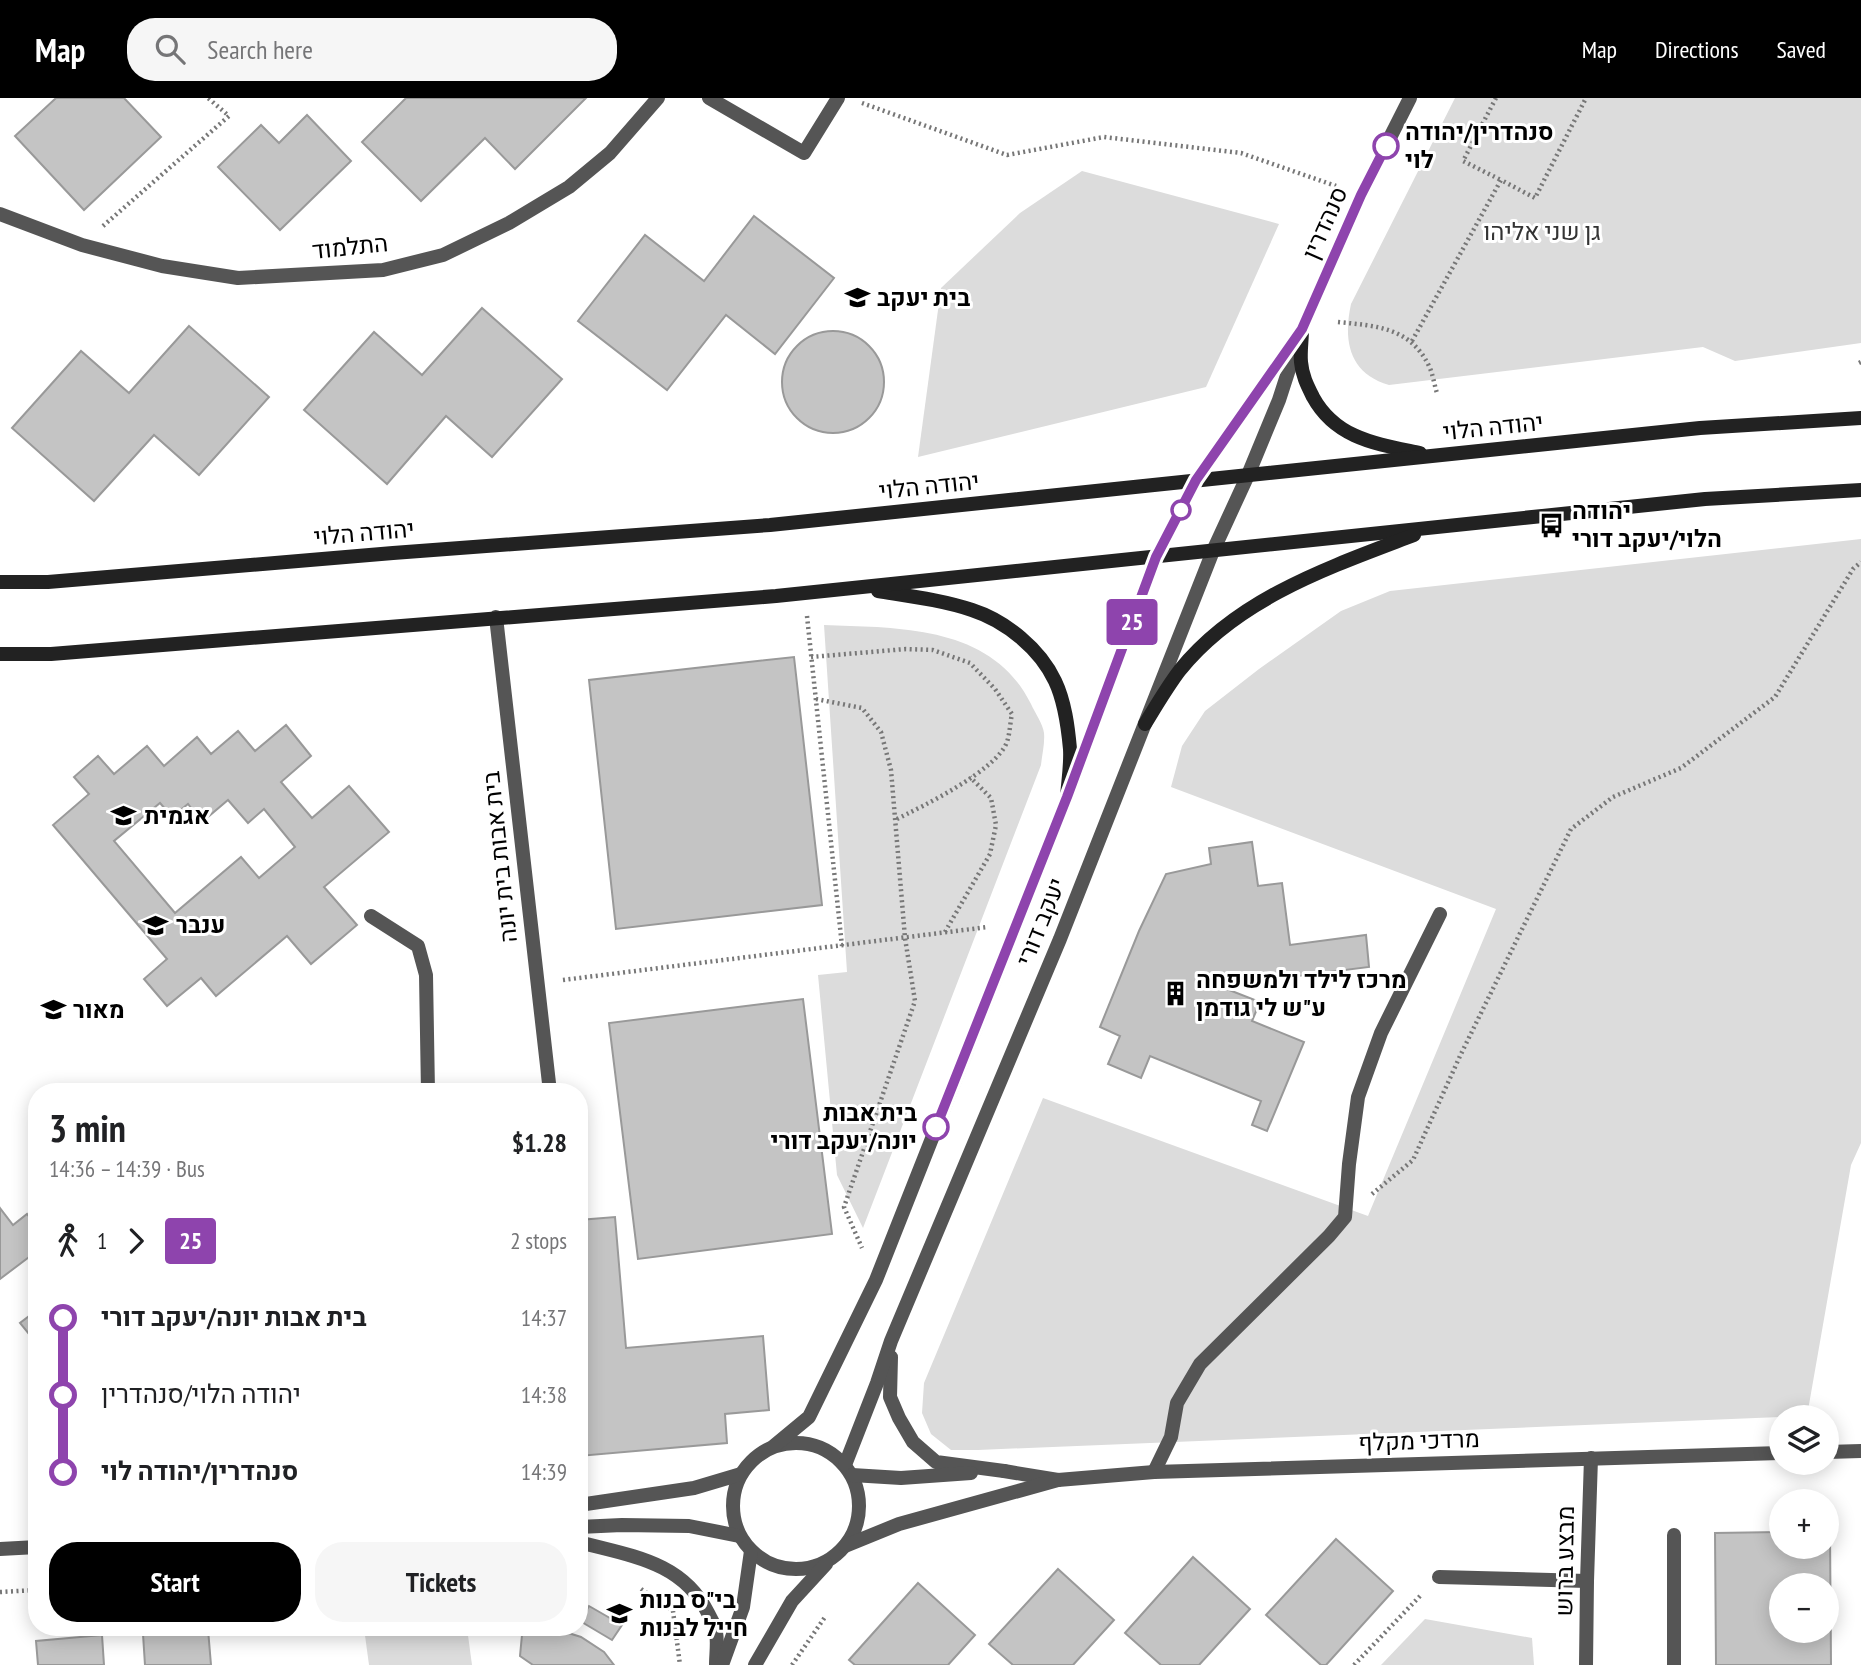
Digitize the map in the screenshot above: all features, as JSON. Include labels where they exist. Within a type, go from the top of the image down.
[{"type":"main road","points":[[1302,329],[1301,360],[1304,381],[1326,417],[1357,437],[1431,456]]},
{"type":"main road","name":"יהודה הלוי","points":[[0,582],[48,582],[770,525],[1700,428],[1861,418]]},
{"type":"main road","points":[[0,654],[51,654],[805,594],[1705,499],[1861,490]]},
{"type":"main road","points":[[1145,724],[1180,671],[1207,641],[1242,613],[1335,565],[1434,527]]},
{"type":"main road","points":[[859,588],[974,610],[1022,639],[1041,659],[1056,682],[1065,711],[1070,752],[1067,797]]},
{"type":"street","name":"התלמוד","points":[[0,215],[82,245],[162,266],[238,278],[383,270],[443,255],[509,223],[569,187],[610,153],[658,98]]},
{"type":"street","points":[[709,98],[804,153],[838,98]]},
{"type":"street","name":"סנהדרין","points":[[1248,475],[1279,400],[1302,329],[1361,195],[1410,98]]},
{"type":"street","name":"סנהדרין","points":[[1196,480],[1302,329]]},
{"type":"street","name":"יעקב דורי","points":[[848,1470],[891,1341],[1060,939],[1213,551],[1248,475]]},
{"type":"street","name":"יעקב דורי","points":[[774,1446],[809,1417],[876,1280],[1067,797],[1156,557],[1196,480]]},
{"type":"street","name":"בית אבות בית יונה","points":[[496,617],[549,1083]]},
{"type":"street","points":[[1154,1472],[1171,1437],[1177,1403],[1200,1364],[1345,1217],[1358,1097],[1381,1033],[1440,914]]},
{"type":"street","points":[[371,916],[418,946],[426,975],[428,1083]]},
{"type":"street","points":[[891,1341],[890,1396],[913,1442],[936,1462],[1004,1471]]},
{"type":"street","points":[[755,1665],[792,1601],[845,1546],[855,1530],[860,1512],[859,1493],[848,1470],[831,1452],[813,1444],[793,1442],[774,1446],[761,1453],[741,1474],[733,1494],[733,1516],[739,1536],[751,1551],[769,1564],[789,1569],[809,1568],[829,1561]]},
{"type":"street","points":[[1839,1452],[1861,1451]]},
{"type":"street","name":"מרדכי מקלף","points":[[845,1546],[899,1524],[1058,1480],[1154,1472],[1769,1453]]},
{"type":"street","name":"מבצע ברוש","points":[[1586,1665],[1591,1458]]},
{"type":"street","name":"מרדכי מקלף","points":[[848,1470],[901,1478],[1004,1471],[1058,1480]]},
{"type":"street","points":[[588,1504],[694,1488],[741,1474]]},
{"type":"street","points":[[588,1527],[689,1526],[739,1536]]},
{"type":"street","points":[[1674,1535],[1674,1665]]},
{"type":"street","points":[[588,1544],[652,1561],[691,1586],[716,1630],[716,1665]]},
{"type":"street","points":[[0,1549],[28,1547]]},
{"type":"street","points":[[722,1665],[743,1607],[751,1551]]},
{"type":"street","points":[[1438,1577],[1587,1581]]},
{"type":"path","points":[[82,245],[229,117],[208,98]]},
{"type":"path","points":[[1496,98],[1463,161],[1535,198],[1586,98]]},
{"type":"path","points":[[860,102],[1007,155],[1104,137],[1241,153],[1361,195]]},
{"type":"path","points":[[1412,341],[1502,180]]},
{"type":"path","points":[[1338,322],[1379,326],[1412,341],[1430,367],[1437,393]]},
{"type":"path","points":[[1345,1217],[1413,1160],[1571,829],[1613,797],[1681,768],[1775,697],[1853,569],[1861,562]]},
{"type":"path","points":[[805,594],[842,946]]},
{"type":"path","points":[[811,657],[906,649],[933,650],[970,663],[995,688],[1012,714],[1006,743],[991,762],[943,796],[895,820]]},
{"type":"path","points":[[816,699],[862,708],[881,732],[891,770],[905,937],[915,1001],[844,1207],[876,1280]]},
{"type":"path","points":[[944,933],[990,854],[996,825],[990,798],[970,777]]},
{"type":"path","points":[[537,983],[1017,924]]},
{"type":"path","points":[[1354,1665],[1438,1577]]},
{"type":"path","points":[[639,1587],[673,1611],[680,1665]]},
{"type":"path","points":[[0,1592],[28,1590]]},
{"type":"path","points":[[792,1665],[825,1616]]},
{"type":"green space","name":"גן שני אליהו","points":[[1455,98],[1861,98],[1861,343],[1735,361],[1703,347],[1389,385],[1376,380],[1357,364],[1352,354],[1348,331],[1351,304]]},
{"type":"green space","points":[[1082,171],[1279,224],[1206,387],[918,457],[941,288],[1020,213]]},
{"type":"green space","points":[[1861,539],[1861,1143],[1851,1165],[1809,1405],[1769,1405],[1769,1418],[951,1450],[931,1434],[922,1413],[924,1383],[1043,1098],[1368,1216],[1496,909],[1171,787],[1182,746],[1205,711],[1341,611],[1390,591]]},
{"type":"green space","points":[[824,625],[913,630],[968,645],[993,659],[1014,678],[1041,722],[1044,733],[1041,765],[863,1228],[837,1175],[818,975],[847,972]]},
{"type":"green space","points":[[1425,1619],[1532,1638],[1534,1665],[1381,1665]]},
{"type":"green space","points":[[365,1636],[468,1636],[472,1665],[369,1665]]},
{"type":"building","points":[[56,98],[124,98],[161,137],[84,210],[15,136]]},
{"type":"building","points":[[406,98],[586,98],[515,169],[485,138],[421,201],[362,142]]},
{"type":"building","points":[[307,115],[351,161],[280,230],[218,167],[261,125],[279,143]]},
{"type":"building","points":[[754,216],[834,278],[775,354],[726,315],[667,390],[578,321],[645,235],[704,281]]},
{"type":"building","points":[[482,308],[562,379],[492,457],[446,416],[387,484],[304,410],[374,332],[422,375]]},
{"type":"building","points":[[189,326],[269,397],[199,475],[154,435],[94,501],[12,428],[81,351],[129,393]]},
{"type":"building","points":[[833,331],[853,335],[869,346],[880,362],[884,382],[880,402],[869,418],[853,429],[833,433],[813,429],[797,418],[786,402],[782,382],[786,362],[797,346],[813,335]]},
{"type":"building","points":[[794,657],[822,905],[616,929],[589,680]]},
{"type":"building","points":[[286,725],[311,756],[281,782],[312,818],[349,786],[389,832],[324,887],[357,925],[311,964],[287,936],[216,996],[201,978],[167,1006],[144,979],[167,959],[53,825],[89,794],[74,777],[98,756],[114,774],[147,746],[164,766],[197,737],[211,754],[238,731],[255,751]],"holes":[[[228,800],[248,823],[264,809],[295,847],[259,878],[241,857],[175,913],[114,841],[160,803],[172,817],[188,804],[202,822]]]},
{"type":"building","name":"מרכז לילד ולמשפחה ע\"ש לי גודמן","points":[[1252,842],[1258,886],[1282,883],[1290,945],[1366,935],[1369,967],[1219,986],[1260,1002],[1252,1021],[1304,1042],[1267,1131],[1252,1125],[1261,1101],[1150,1056],[1141,1078],[1108,1064],[1120,1036],[1100,1027],[1139,931],[1166,874],[1211,864],[1209,848]]},
{"type":"building","points":[[803,999],[832,1234],[638,1259],[609,1023]]},
{"type":"building","points":[[0,1208],[13,1225],[28,1215],[28,1258],[0,1279]]},
{"type":"building","points":[[615,1217],[626,1348],[763,1336],[769,1410],[725,1414],[727,1443],[588,1455],[588,1219]]},
{"type":"building","points":[[28,1317],[28,1333],[20,1323]]},
{"type":"building","points":[[1769,1532],[1769,1559],[1830,1559],[1830,1573],[1769,1573],[1769,1643],[1831,1643],[1831,1665],[1716,1665],[1715,1533]]},
{"type":"building","points":[[1336,1539],[1393,1591],[1326,1665],[1321,1665],[1266,1615]]},
{"type":"building","points":[[1193,1557],[1250,1609],[1199,1665],[1161,1665],[1125,1633]]},
{"type":"building","points":[[1058,1569],[1114,1620],[1073,1665],[1013,1665],[989,1644]]},
{"type":"building","points":[[918,1583],[975,1635],[948,1665],[855,1665],[849,1660]]},
{"type":"building","points":[[588,1608],[622,1625],[612,1640],[588,1626]]},
{"type":"building","points":[[102,1636],[104,1665],[38,1665],[36,1641]]},
{"type":"building","points":[[143,1636],[209,1636],[211,1665],[145,1665]]},
{"type":"building","points":[[522,1636],[578,1636],[604,1652],[614,1665],[533,1665],[520,1656]]},
{"type":"bus line","name":"25","points":[[936,1127],[1067,797],[1156,557],[1196,480],[1302,329],[1361,195],[1386,146]]},
{"type":"place","name":"סנהדרין/יהודה לוי","points":[[1386,146]]},
{"type":"place","name":"בית יעקב","points":[[857,298]]},
{"type":"place","name":"יהודה הלוי/יעקב דורי","points":[[1552,525]]},
{"type":"place","name":"אגמית","points":[[124,816]]},
{"type":"place","name":"ענבר","points":[[156,925]]},
{"type":"place","name":"מרכז לילד ולמשפחה ע\"ש לי גודמן","points":[[1176,994]]},
{"type":"place","name":"מאור","points":[[53,1010]]},
{"type":"place","name":"בית אבות יונה/יעקב דורי","points":[[936,1127]]},
{"type":"place","name":"בי\"ס בנות חייל לבנות","points":[[620,1614]]}]
